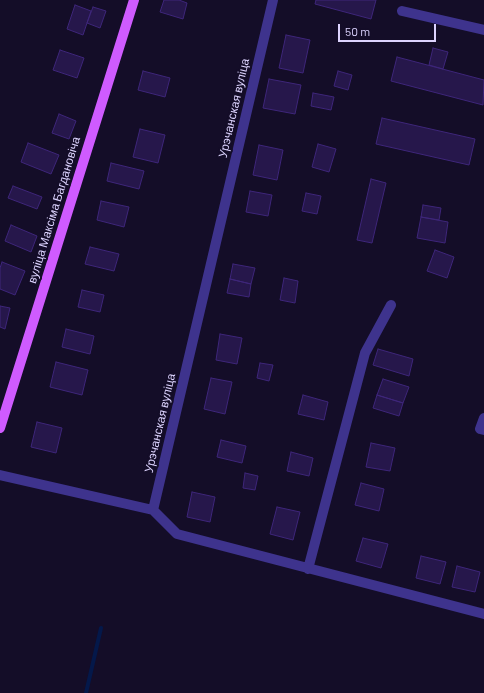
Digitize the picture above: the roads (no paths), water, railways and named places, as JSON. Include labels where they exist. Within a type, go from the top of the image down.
[{"type":"main road","name":"вуліца Максіма Багдановіча","points":[[0,428],[134,0]]},
{"type":"street","name":"Урэчанская вуліца","points":[[152,510],[273,0]]},
{"type":"street","points":[[402,11],[484,30]]},
{"type":"street","points":[[308,570],[365,353],[391,305]]},
{"type":"street","points":[[484,418],[480,429],[484,430]]},
{"type":"street","points":[[0,475],[152,510],[177,534],[308,570],[484,614]]},
{"type":"waterway","points":[[86,693],[101,628]]}]
